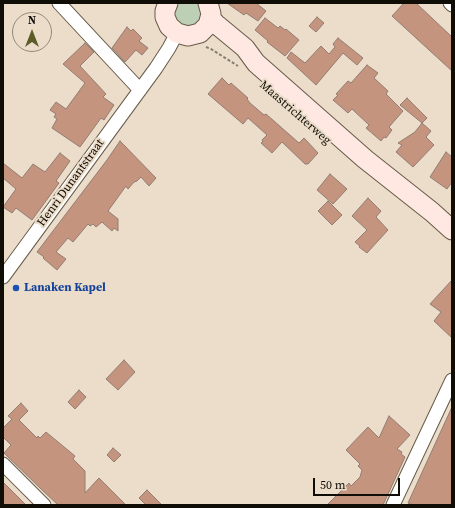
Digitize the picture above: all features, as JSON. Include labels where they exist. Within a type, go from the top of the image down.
[{"type":"main road","points":[[166,4],[165,17],[172,30],[177,34],[188,36],[205,25]]},
{"type":"main road","name":"Maastrichterweg","points":[[205,25],[216,41],[239,55],[248,65],[432,212],[452,230]]},
{"type":"main road","name":"Maastrichterweg","points":[[432,212],[452,222]]},
{"type":"street","points":[[59,3],[140,90]]},
{"type":"street","name":"Henri Dunantstraat","points":[[3,277],[140,90],[177,34]]},
{"type":"street","points":[[393,505],[452,380]]},
{"type":"street","points":[[3,464],[44,505]]},
{"type":"path","points":[[205,25],[211,49],[248,65]]},
{"type":"green space","points":[[178,3],[199,4],[202,9],[201,19],[194,26],[183,27],[176,21],[174,13]]},
{"type":"building","points":[[227,3],[256,3],[266,11],[258,21],[246,13],[244,15]]},
{"type":"building","points":[[404,3],[416,3],[452,37],[452,71],[392,16]]},
{"type":"building","points":[[317,17],[324,23],[316,32],[309,26]]},
{"type":"building","points":[[265,18],[278,28],[280,26],[285,30],[286,29],[299,40],[285,56],[267,42],[268,41],[255,30]]},
{"type":"building","points":[[127,27],[131,31],[133,29],[142,38],[139,41],[148,48],[142,55],[136,50],[125,62],[112,48]]},
{"type":"building","points":[[338,38],[363,58],[357,65],[343,53],[316,85],[287,58],[291,52],[305,63],[321,46],[329,54],[335,47],[333,44]]},
{"type":"building","points":[[85,43],[94,52],[80,66],[106,94],[103,97],[114,105],[104,120],[101,118],[80,147],[52,128],[57,119],[54,117],[56,114],[50,110],[56,102],[66,109],[85,83],[63,64]]},
{"type":"building","points":[[367,65],[378,73],[374,78],[388,91],[386,94],[403,111],[389,127],[392,130],[386,138],[384,137],[381,141],[366,128],[369,125],[352,109],[348,113],[333,100],[338,95],[336,94],[348,81],[351,83]]},
{"type":"building","points":[[222,78],[229,85],[231,83],[248,98],[247,99],[250,103],[264,115],[266,114],[299,143],[304,138],[318,153],[308,164],[305,164],[282,142],[272,153],[261,143],[267,135],[248,118],[243,124],[208,94]]},
{"type":"building","points":[[407,98],[427,118],[422,123],[400,105]]},
{"type":"building","points":[[422,123],[431,131],[426,137],[434,145],[413,167],[396,152],[402,145],[398,143],[415,132]]},
{"type":"building","points":[[120,141],[156,178],[149,186],[141,177],[128,189],[126,186],[108,211],[118,219],[118,231],[114,228],[112,231],[102,222],[96,227],[93,224],[90,226],[88,224],[73,242],[68,238],[56,252],[66,259],[57,270],[37,252]]},
{"type":"building","points":[[446,152],[452,157],[452,182],[447,189],[430,177]]},
{"type":"building","points":[[60,153],[70,161],[56,181],[59,183],[32,220],[16,208],[12,213],[3,207],[16,189],[3,178],[3,163],[22,178],[33,164],[45,172]]},
{"type":"building","points":[[330,174],[347,189],[333,204],[317,190]]},
{"type":"building","points":[[368,198],[381,211],[376,217],[388,230],[367,253],[355,242],[367,230],[352,216]]},
{"type":"building","points":[[328,201],[342,215],[332,225],[318,211]]},
{"type":"building","points":[[452,280],[452,338],[434,321],[441,312],[430,304]]},
{"type":"building","points":[[124,360],[135,372],[118,390],[106,379]]},
{"type":"building","points":[[79,390],[86,397],[75,409],[68,402]]},
{"type":"building","points":[[21,403],[28,411],[19,420],[37,438],[38,436],[40,438],[46,432],[75,456],[73,459],[85,471],[85,493],[99,478],[126,505],[58,505],[40,488],[4,453],[11,445],[3,437],[3,428],[12,419],[8,416]]},
{"type":"building","points":[[452,407],[452,505],[413,505],[408,503]]},
{"type":"building","points":[[389,416],[410,435],[397,449],[402,452],[401,454],[405,457],[383,505],[327,505],[349,483],[351,486],[360,477],[362,470],[358,466],[360,464],[346,450],[368,427],[379,438]]},
{"type":"building","points":[[113,448],[121,455],[114,462],[107,455]]},
{"type":"building","points":[[3,482],[26,505],[3,505]]},
{"type":"building","points":[[147,490],[162,505],[146,505],[139,498]]},
{"type":"place","name":"Lanaken Kapel","points":[[16,288]]}]
